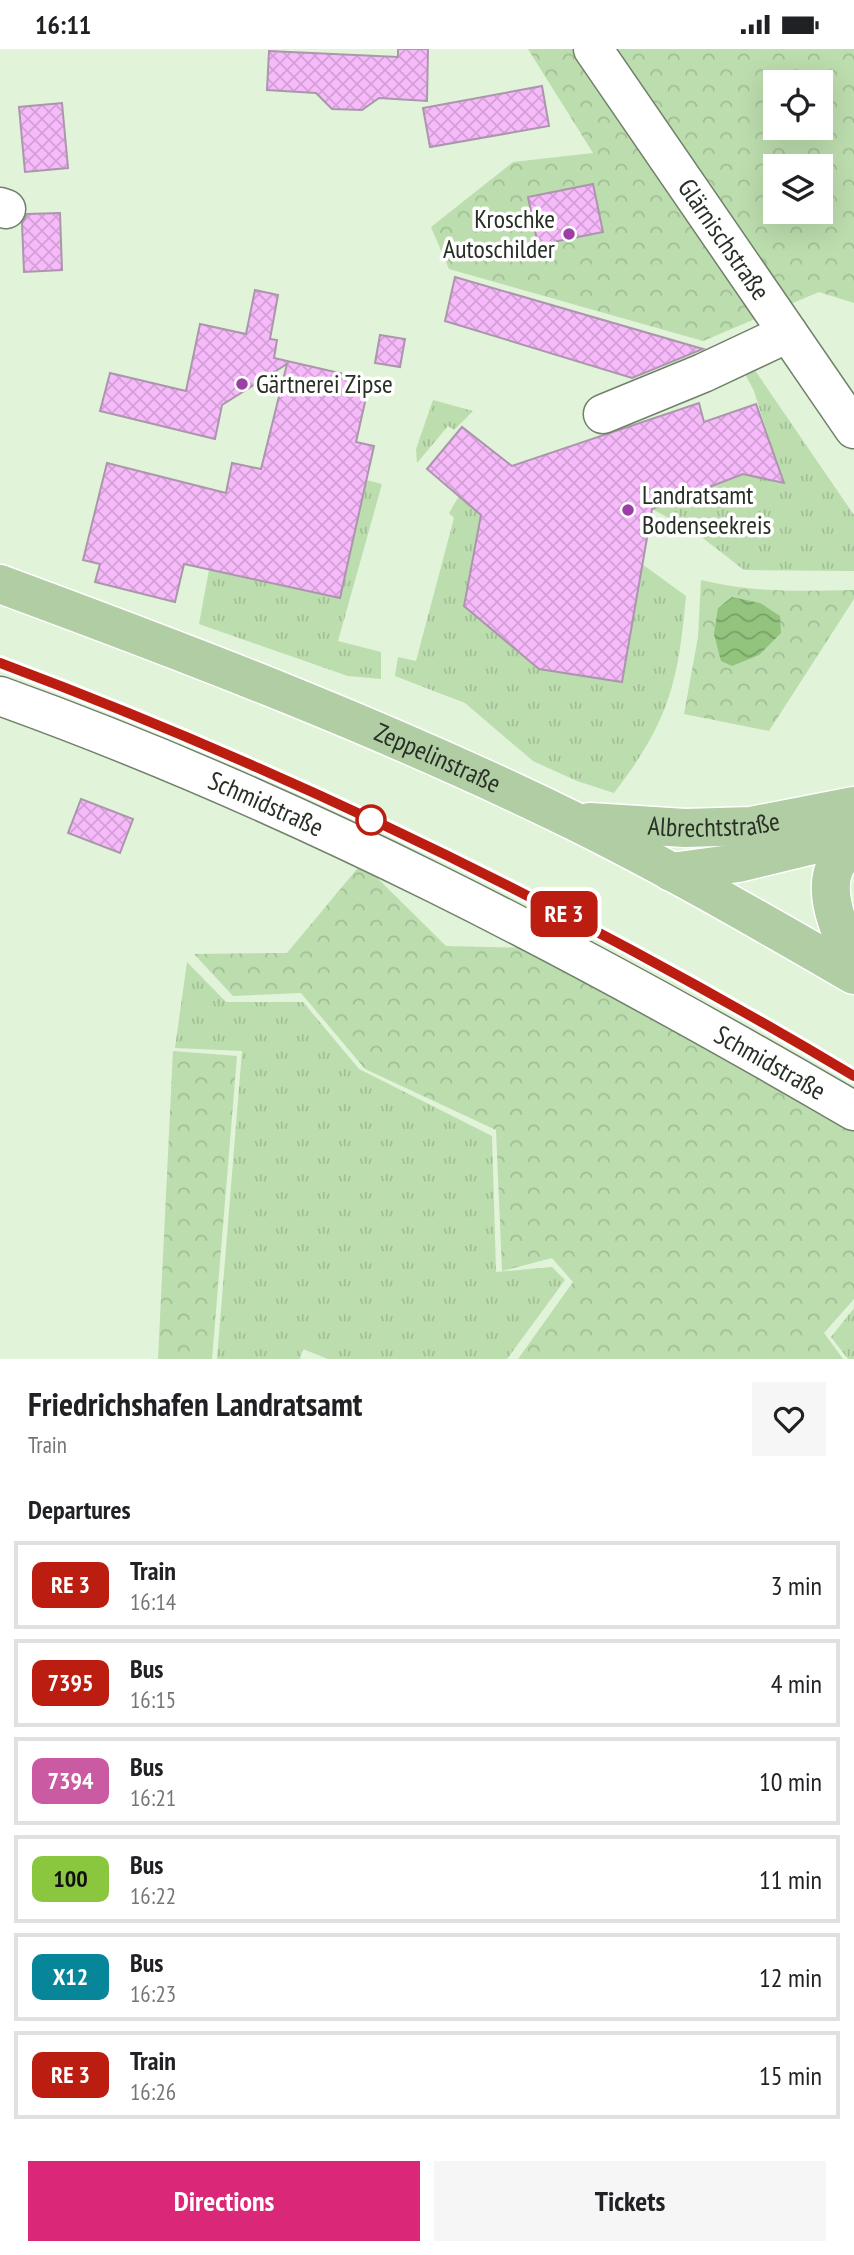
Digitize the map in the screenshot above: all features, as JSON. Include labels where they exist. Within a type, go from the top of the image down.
[{"type":"main road","name":"Zeppelinstraße","points":[[0,584],[235,670],[415,747],[574,821],[854,975]]},
{"type":"main road","name":"Albrechtstraße","points":[[574,821],[685,828],[751,825],[854,806]]},
{"type":"main road","name":"Albrechtstraße","points":[[671,872],[738,863],[854,835]]},
{"type":"main road","points":[[854,849],[837,863],[831,893],[837,924],[854,962]]},
{"type":"street","name":"Glärnischstraße","points":[[593,49],[854,429]]},
{"type":"street","points":[[603,414],[703,373],[788,333]]},
{"type":"street","name":"Schmidstraße","points":[[0,696],[299,818],[590,965],[738,1044],[854,1111]]},
{"type":"green space","points":[[528,49],[854,49],[854,303],[819,292],[703,341],[449,269],[431,227],[513,162],[593,153]]},
{"type":"green space","points":[[754,369],[854,515],[854,571],[744,570],[695,532],[652,509],[743,474],[783,483],[754,391],[744,372]]},
{"type":"green space","points":[[433,400],[473,411],[454,430],[448,426],[417,463],[416,449]]},
{"type":"green space","points":[[366,480],[382,484],[338,641],[381,652],[381,679],[348,676],[199,624],[209,570],[340,598]]},
{"type":"green space","points":[[459,496],[481,515],[464,606],[539,669],[622,682],[642,564],[686,596],[679,654],[668,701],[647,744],[614,793],[577,781],[533,761],[465,703],[395,676],[398,657],[416,661],[454,518],[449,513]]},
{"type":"green space","points":[[701,580],[758,589],[854,590],[854,599],[769,731],[684,714],[698,637]]},
{"type":"green space","points":[[362,863],[446,946],[537,948],[854,1123],[854,1299],[824,1333],[843,1359],[518,1359],[573,1282],[552,1258],[502,1271],[496,1130],[365,1069],[301,993],[233,996],[194,954],[287,953]]},
{"type":"green space","points":[[187,962],[226,1002],[303,1002],[359,1069],[492,1136],[496,1272],[552,1267],[565,1280],[507,1359],[328,1359],[303,1349],[300,1359],[217,1359],[242,1051],[175,1048]]},
{"type":"green space","points":[[173,1051],[237,1056],[212,1359],[158,1359]]},
{"type":"green space","points":[[854,1308],[854,1359],[848,1359],[831,1337]]},
{"type":"water","points":[[732,597],[760,603],[780,616],[781,633],[759,655],[732,666],[721,661],[714,634],[718,608]]},
{"type":"building","points":[[398,49],[428,49],[427,101],[379,98],[362,110],[332,109],[316,93],[267,90],[269,51],[398,57]]},
{"type":"building","points":[[542,86],[549,126],[430,147],[423,108]]},
{"type":"building","points":[[62,103],[68,168],[25,172],[19,107]]},
{"type":"building","points":[[593,184],[603,232],[538,245],[528,197]]},
{"type":"building","points":[[60,213],[62,270],[24,272],[22,223],[27,214]]},
{"type":"building","points":[[455,277],[703,349],[632,378],[445,321]]},
{"type":"building","points":[[255,290],[278,295],[270,339],[277,340],[274,358],[370,380],[356,442],[374,446],[340,598],[184,564],[175,602],[95,582],[100,564],[83,560],[107,463],[226,493],[232,463],[261,469],[287,364],[222,405],[215,439],[100,411],[110,373],[186,391],[200,324],[246,334]]},
{"type":"building","points":[[380,335],[405,339],[400,367],[375,363]]},
{"type":"building","points":[[699,403],[704,422],[756,404],[784,483],[743,474],[652,509],[622,682],[539,669],[464,606],[481,515],[427,469],[462,427],[512,466]]},
{"type":"building","points":[[81,799],[133,819],[120,853],[68,833]]},
{"type":"railway","points":[[0,662],[220,751],[436,851],[647,959],[854,1076]]},
{"type":"train","points":[[0,663],[176,732],[322,796],[518,890],[733,1005],[854,1076]]},
{"type":"place","name":"Kroschke Autoschilder","points":[[569,234]]},
{"type":"place","name":"Gärtnerei Zipse","points":[[242,384]]},
{"type":"place","name":"Landratsamt Bodenseekreis","points":[[628,510]]}]
